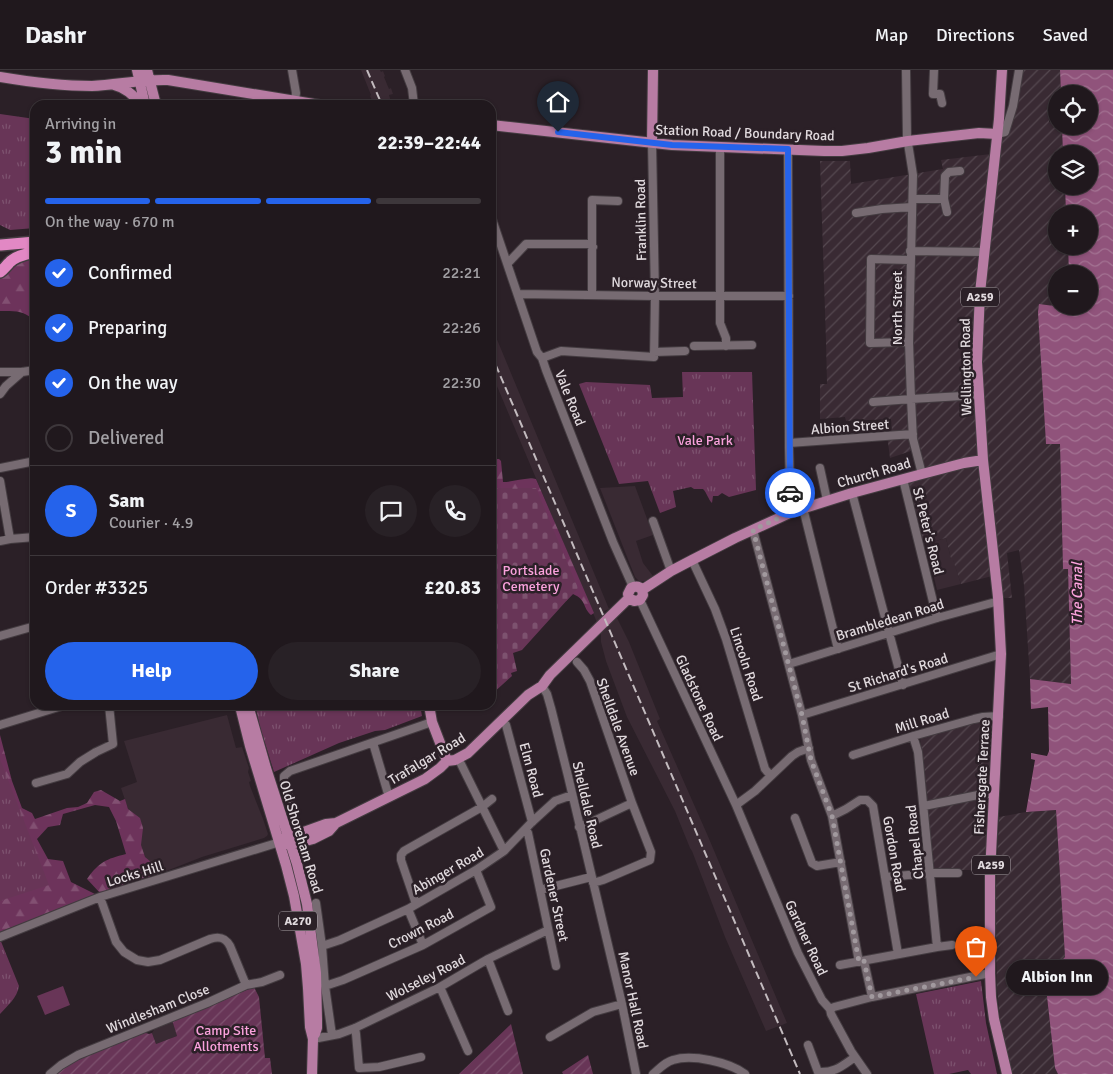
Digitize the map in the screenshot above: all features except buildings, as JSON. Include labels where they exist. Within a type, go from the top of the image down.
[{"type":"highway","points":[[0,245],[30,242]]},
{"type":"highway","points":[[0,245],[8,253],[8,262],[3,269]]},
{"type":"highway","points":[[3,269],[10,261],[30,253]]},
{"type":"main road","points":[[652,143],[653,70]]},
{"type":"main road","name":"A259","points":[[997,134],[1002,70]]},
{"type":"main road","points":[[0,77],[36,83],[92,86],[108,84],[138,75],[149,75],[174,81],[295,100]]},
{"type":"main road","points":[[138,75],[144,100]]},
{"type":"main road","points":[[149,75],[155,100]]},
{"type":"main road","points":[[108,84],[127,90],[137,100]]},
{"type":"main road","name":"Station Road / Boundary Road","points":[[496,126],[672,145],[842,151],[979,133],[997,134]]},
{"type":"main road","name":"Wellington Road","points":[[997,134],[980,293],[977,362],[983,460],[999,601]]},
{"type":"main road","name":"Church Road","points":[[636,594],[692,560],[802,508],[903,479],[983,460]]},
{"type":"main road","name":"Trafalgar Road","points":[[288,835],[336,823],[425,779],[447,761],[455,760],[468,752],[528,695],[542,686],[550,674],[636,594]]},
{"type":"main road","name":"Fishersgate Terrace","points":[[999,601],[1001,654],[990,874],[990,973],[994,1019],[1007,1074]]},
{"type":"main road","name":"Old Shoreham Road","points":[[241,710],[294,896],[306,964],[310,1027],[313,1039],[312,1074]]},
{"type":"main road","name":"Old Shoreham Road","points":[[249,710],[307,904],[316,973],[317,1028],[313,1039]]},
{"type":"main road","points":[[430,710],[432,722],[447,761]]},
{"type":"main road","points":[[281,816],[291,828],[301,833]]},
{"type":"main road","name":"Trafalgar Road","points":[[291,845],[313,839],[329,831],[336,823]]},
{"type":"main road","points":[[280,842],[288,835]]},
{"type":"main road","points":[[280,842],[291,845]]},
{"type":"street","points":[[292,70],[295,83],[295,100]]},
{"type":"street","points":[[406,70],[412,88],[413,100]]},
{"type":"street","name":"North Street","points":[[906,70],[907,137],[912,175],[913,203],[910,255],[909,342],[911,399],[913,434],[922,474]]},
{"type":"street","points":[[934,70],[934,94],[940,94],[942,103]]},
{"type":"street","points":[[997,134],[1005,132],[1013,106],[1019,70]]},
{"type":"street","points":[[412,88],[418,100]]},
{"type":"street","name":"Franklin Road","points":[[652,143],[656,296],[654,354]]},
{"type":"street","points":[[720,147],[720,323],[726,338],[726,346]]},
{"type":"street","points":[[788,149],[789,443],[792,512]]},
{"type":"street","points":[[947,212],[944,199],[945,176],[950,172],[960,171]]},
{"type":"street","points":[[856,213],[944,199]]},
{"type":"street","points":[[592,294],[592,200],[618,201]]},
{"type":"street","name":"Vale Road","points":[[496,230],[537,352],[542,358],[613,542],[636,594]]},
{"type":"street","points":[[508,263],[526,244],[589,244],[592,247]]},
{"type":"street","points":[[909,342],[870,343],[871,259],[910,255],[985,252]]},
{"type":"street","name":"Norway Street","points":[[518,294],[789,296]]},
{"type":"street","points":[[694,346],[752,345]]},
{"type":"street","points":[[542,358],[561,351],[654,354],[685,352]]},
{"type":"street","points":[[6,386],[0,372],[30,371]]},
{"type":"street","points":[[0,394],[22,372]]},
{"type":"street","points":[[873,402],[979,395]]},
{"type":"street","name":"Albion Street","points":[[789,443],[913,434]]},
{"type":"street","points":[[0,468],[30,462]]},
{"type":"street","points":[[820,468],[827,500]]},
{"type":"street","name":"St Peter's Road","points":[[903,479],[937,618]]},
{"type":"street","points":[[0,481],[10,539]]},
{"type":"street","points":[[852,493],[903,685]]},
{"type":"street","points":[[802,508],[838,649]]},
{"type":"street","points":[[653,521],[671,571]]},
{"type":"street","points":[[753,530],[815,771],[832,816],[840,862],[872,997]]},
{"type":"street","points":[[0,541],[30,537]]},
{"type":"street","name":"Lincoln Road","points":[[692,560],[715,609],[726,639],[766,769],[771,776]]},
{"type":"street","name":"Gladstone Road","points":[[636,594],[736,805]]},
{"type":"street","name":"Brambledean Road","points":[[789,664],[937,618],[999,601]]},
{"type":"street","points":[[0,636],[30,627]]},
{"type":"street","name":"St Richard's Road","points":[[802,715],[1001,654]]},
{"type":"street","name":"Shelldale Avenue","points":[[577,662],[590,681],[651,852],[650,860],[603,880],[592,880]]},
{"type":"street","name":"Shelldale Road","points":[[542,686],[547,694],[551,708],[605,932]]},
{"type":"street","points":[[0,726],[50,710]]},
{"type":"street","points":[[36,783],[67,774],[80,762],[113,744],[110,710]]},
{"type":"street","name":"Mill Road","points":[[854,755],[982,717],[999,716]]},
{"type":"street","points":[[294,814],[284,781],[284,776],[290,771],[432,722]]},
{"type":"street","name":"Elm Road","points":[[506,725],[517,781],[532,822]]},
{"type":"street","name":"Chapel Road","points":[[913,736],[918,752],[937,947]]},
{"type":"street","points":[[373,743],[389,797]]},
{"type":"street","points":[[736,805],[755,791],[792,756],[809,748]]},
{"type":"street","points":[[461,764],[504,851]]},
{"type":"street","points":[[924,806],[983,794],[995,794]]},
{"type":"street","name":"Abinger Road","points":[[322,946],[340,940],[408,909],[476,870],[504,851],[554,801],[572,795]]},
{"type":"street","points":[[416,904],[401,860],[401,854],[482,807],[492,799]]},
{"type":"street","name":"Gordon Road","points":[[832,816],[860,800],[865,799],[873,806],[898,954]]},
{"type":"street","points":[[579,827],[632,803]]},
{"type":"street","name":"Gardner Road","points":[[736,805],[798,953],[822,1000],[830,1009],[855,1057],[867,1074]]},
{"type":"street","points":[[795,818],[812,863],[817,866],[840,862]]},
{"type":"street","name":"Gardener Street","points":[[526,830],[556,966]]},
{"type":"street","name":"Locks Hill","points":[[0,937],[100,897],[280,842]]},
{"type":"street","name":"Crown Road","points":[[325,986],[344,980],[423,945],[491,907],[476,870]]},
{"type":"street","points":[[886,877],[930,873],[958,873]]},
{"type":"street","points":[[540,890],[592,880]]},
{"type":"street","points":[[100,897],[116,942],[128,955],[140,961],[158,961],[210,939],[220,937],[225,939],[230,946],[246,985]]},
{"type":"street","points":[[316,903],[332,1035]]},
{"type":"street","points":[[408,909],[423,945]]},
{"type":"street","name":"Wolseley Road","points":[[313,1039],[339,1034],[355,1028],[440,987],[488,959],[548,930]]},
{"type":"street","name":"Manor Hall Road","points":[[605,932],[636,1074]]},
{"type":"street","points":[[840,965],[952,945]]},
{"type":"street","points":[[488,959],[508,1011]]},
{"type":"street","points":[[830,1009],[834,1006],[872,997],[990,973]]},
{"type":"street","name":"Windlesham Close","points":[[50,1074],[61,1064],[78,1055],[207,1003],[246,985],[262,982],[280,974]]},
{"type":"street","points":[[440,987],[468,1051]]},
{"type":"street","points":[[550,1037],[593,1012],[622,1004]]},
{"type":"street","points":[[355,1028],[359,1068],[387,1065],[421,1057]]},
{"type":"street","points":[[808,1045],[818,1072],[826,1073],[835,1070],[855,1057]]},
{"type":"street","points":[[653,1074],[673,1060],[694,1058],[714,1061],[745,1074]]},
{"type":"shaded area","points":[[361,70],[383,71],[389,89],[391,88],[393,94],[389,95],[390,100],[372,100]]},
{"type":"shaded area","points":[[1022,70],[1060,70],[1061,85],[1048,85],[1048,135],[1062,135],[1063,145],[1048,145],[1048,195],[1065,195],[1066,205],[1048,205],[1048,255],[1068,255],[1069,265],[1048,265],[1048,311],[1039,313],[1046,444],[1060,444],[1063,569],[1068,568],[1071,684],[1030,679],[1024,585],[1019,550],[1007,553],[1012,598],[1004,598],[1000,574],[961,584],[951,559],[946,538],[921,545],[904,484],[921,479],[914,454],[911,451],[890,458],[887,435],[892,435],[891,419],[846,421],[845,417],[820,419],[820,384],[827,384],[820,161],[850,161],[851,184],[943,169],[941,160],[991,154],[1005,132]]},
{"type":"shaded area","points":[[496,337],[609,609],[604,611],[609,625],[617,618],[629,642],[660,719],[657,721],[787,1023],[766,1031],[725,937],[675,811],[627,717],[606,661],[601,642],[601,632],[496,384]]},
{"type":"shaded area","points":[[635,486],[653,535],[636,541],[643,563],[653,576],[640,582],[635,577],[600,488]]},
{"type":"shaded area","points":[[946,538],[951,559],[953,559],[961,584],[937,590],[926,544]]},
{"type":"shaded area","points":[[227,715],[236,748],[242,747],[249,768],[250,786],[268,834],[264,838],[202,857],[151,877],[121,788],[137,782],[124,741]]},
{"type":"shaded area","points":[[994,720],[992,788],[930,802],[926,800],[920,737],[980,721]]},
{"type":"shaded area","points":[[985,798],[990,805],[988,870],[932,870],[926,809]]},
{"type":"shaded area","points":[[1056,810],[1065,957],[1063,959],[1043,961],[1055,1068],[1058,1074],[1013,1074],[1000,1019],[997,989],[995,906],[999,817],[1026,812]]},
{"type":"shaded area","points":[[172,1020],[177,1036],[156,1044],[152,1033],[155,1028]]},
{"type":"green space","points":[[0,114],[30,118],[30,228],[10,230],[0,225]]},
{"type":"green space","points":[[30,259],[30,317],[13,311],[0,311],[0,275],[18,260]]},
{"type":"green space","name":"Vale Park","points":[[682,372],[752,372],[756,490],[729,497],[722,493],[718,496],[713,496],[712,503],[703,489],[691,487],[673,491],[676,507],[660,513],[648,481],[619,484],[579,384],[586,382],[650,385],[652,398],[683,397]]},
{"type":"green space","points":[[496,459],[501,461],[503,482],[536,479],[594,613],[591,615],[582,601],[573,594],[566,601],[496,515]]},
{"type":"green space","name":"Portslade Cemetery","points":[[496,488],[536,488],[578,588],[522,650],[513,653],[517,671],[511,673],[512,676],[496,690]]},
{"type":"green space","points":[[256,710],[421,710],[422,716],[385,730],[375,731],[339,743],[274,772]]},
{"type":"green space","points":[[0,735],[12,781],[22,808],[32,813],[35,819],[67,808],[78,807],[87,803],[94,792],[101,790],[120,801],[125,799],[128,809],[140,818],[143,828],[141,845],[145,857],[151,862],[155,873],[149,877],[138,878],[100,893],[87,879],[104,862],[126,854],[116,821],[109,807],[95,805],[63,814],[60,825],[48,827],[37,839],[48,859],[63,861],[71,882],[95,894],[0,932]]},
{"type":"green space","points":[[0,759],[49,885],[0,901]]},
{"type":"green space","points":[[0,939],[19,986],[14,998],[0,1014]]},
{"type":"green space","points":[[981,981],[986,1023],[997,1074],[971,1074],[968,1070],[949,1074],[934,1074],[916,994]]},
{"type":"green space","points":[[63,986],[70,1005],[45,1015],[37,996]]},
{"type":"green space","name":"Camp Site Allotments","points":[[254,987],[259,997],[265,1058],[270,1058],[272,1074],[57,1074],[60,1068],[71,1062],[143,1032],[152,1033],[156,1044],[177,1036],[172,1020]]},
{"type":"green space","points":[[511,1024],[523,1074],[459,1074]]},
{"type":"green space","points":[[588,1055],[593,1074],[563,1074],[562,1072]]},
{"type":"water","name":"The Canal","points":[[1060,70],[1113,70],[1113,1074],[1058,1074],[1055,1068],[1043,961],[1063,959],[1065,957],[1056,810],[1026,812],[1035,760],[1031,759],[1031,753],[1047,756],[1049,751],[1048,707],[1031,709],[1030,679],[1071,684],[1068,569],[1063,569],[1060,444],[1046,444],[1039,304],[1048,305],[1048,315],[1098,315],[1098,265],[1069,265],[1068,255],[1098,255],[1098,205],[1066,205],[1065,195],[1098,195],[1098,145],[1063,145],[1062,135],[1098,135],[1098,85],[1061,85]]},
{"type":"railway","points":[[367,70],[380,100]]},
{"type":"railway","points":[[496,366],[800,1074]]},
{"type":"way so far","points":[[790,493],[792,512],[753,530],[802,715],[811,760],[832,816],[859,962],[864,961],[872,997],[976,977]]},
{"type":"place","name":"Albion Inn","points":[[976,977]]},
{"type":"route","points":[[558,132],[672,145],[788,149],[790,493]]}]
